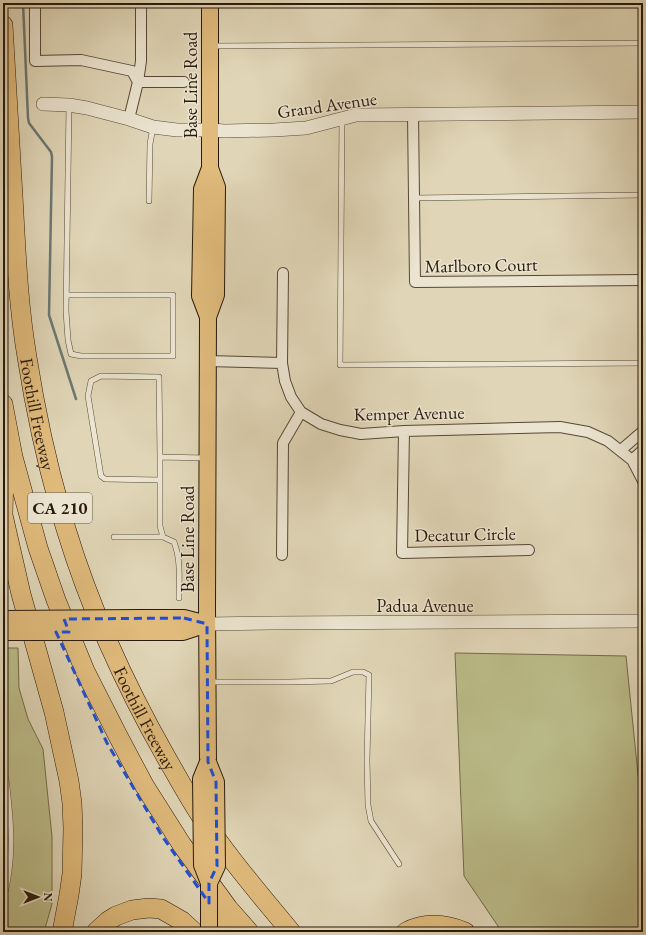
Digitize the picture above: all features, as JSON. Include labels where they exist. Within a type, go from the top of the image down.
[{"type":"highway","name":"Foothill Freeway","points":[[3,25],[18,271],[26,355],[37,416],[51,476],[66,530],[88,593],[111,648],[146,722],[209,828],[243,874],[291,932]]},
{"type":"highway","points":[[3,181],[13,331],[21,385],[40,476],[69,573],[110,673],[165,776],[227,870],[278,932]]},
{"type":"highway","points":[[3,404],[13,457],[38,548],[56,600],[85,670],[144,785],[182,844],[228,908],[249,932]]},
{"type":"highway","points":[[4,466],[3,515],[21,594],[54,712],[69,781],[72,803],[72,874],[62,932]]},
{"type":"highway","name":"CA 210","points":[[4,466],[16,519],[33,571],[60,643],[83,696],[107,744],[133,790],[184,869],[231,932]]},
{"type":"highway","points":[[96,932],[116,916],[132,910],[149,908],[161,909],[182,921],[194,932]]},
{"type":"highway","points":[[406,932],[418,927],[438,925],[457,928],[465,932]]},
{"type":"main road","name":"Base Line Road","points":[[209,932],[210,883],[202,865],[201,779],[208,762],[208,317],[216,296],[217,187],[210,168],[210,3]]},
{"type":"main road","points":[[3,619],[142,625],[183,632],[208,624]]},
{"type":"main road","points":[[3,632],[142,625]]},
{"type":"street","points":[[35,3],[35,61],[81,60],[132,71],[138,82]]},
{"type":"street","points":[[129,119],[138,82],[141,61],[141,3]]},
{"type":"street","points":[[138,82],[184,82]]},
{"type":"street","name":"Grand Avenue","points":[[43,104],[69,105],[87,108],[153,127],[177,130],[225,131],[306,128],[356,115],[643,112]]},
{"type":"street","name":"Marlboro Court","points":[[413,114],[415,282],[643,280]]},
{"type":"street","name":"Kemper Avenue","points":[[283,273],[282,363],[284,380],[291,397],[301,412],[321,424],[347,432],[361,434],[404,431],[560,427],[588,432],[608,441],[632,460],[643,481]]},
{"type":"street","points":[[207,361],[282,363]]},
{"type":"street","points":[[282,555],[283,443],[301,412]]},
{"type":"street","name":"Decatur Circle","points":[[404,431],[402,553],[529,550]]},
{"type":"street","points":[[621,450],[643,431]]},
{"type":"street","points":[[632,460],[643,450]]},
{"type":"street","name":"Padua Avenue","points":[[208,624],[643,621]]},
{"type":"lane","points":[[210,46],[643,43]]},
{"type":"lane","points":[[66,295],[173,296],[173,356],[81,356],[71,354],[68,340],[66,312],[66,295],[69,105]]},
{"type":"lane","points":[[342,118],[340,365],[643,363]]},
{"type":"lane","points":[[149,202],[150,144],[153,127]]},
{"type":"lane","points":[[414,198],[643,195]]},
{"type":"lane","points":[[160,480],[105,479],[101,476],[88,396],[91,380],[101,376],[159,377],[160,457],[160,480],[160,526],[163,537]]},
{"type":"lane","points":[[160,457],[207,458]]},
{"type":"lane","points":[[114,537],[163,537],[174,542],[178,551],[179,560],[179,598]]},
{"type":"lane","points":[[208,682],[331,681],[353,672],[363,672],[369,675],[367,760],[368,805],[371,821],[399,864]]},
{"type":"lane","points":[[3,774],[6,779],[12,844],[10,872],[3,900]]},
{"type":"highlighted area","points":[[184,618],[207,624],[208,762],[216,782],[217,866],[209,883],[209,903],[162,836],[107,743],[56,632],[69,632],[64,619]]},
{"type":"green space","points":[[3,648],[18,648],[19,688],[28,719],[43,749],[52,837],[52,904],[44,932],[3,932]]},
{"type":"green space","points":[[455,653],[626,656],[643,824],[643,932],[502,932],[464,876]]},
{"type":"waterway","points":[[23,3],[28,118],[29,123],[51,152],[52,157],[49,315],[76,399]]}]
